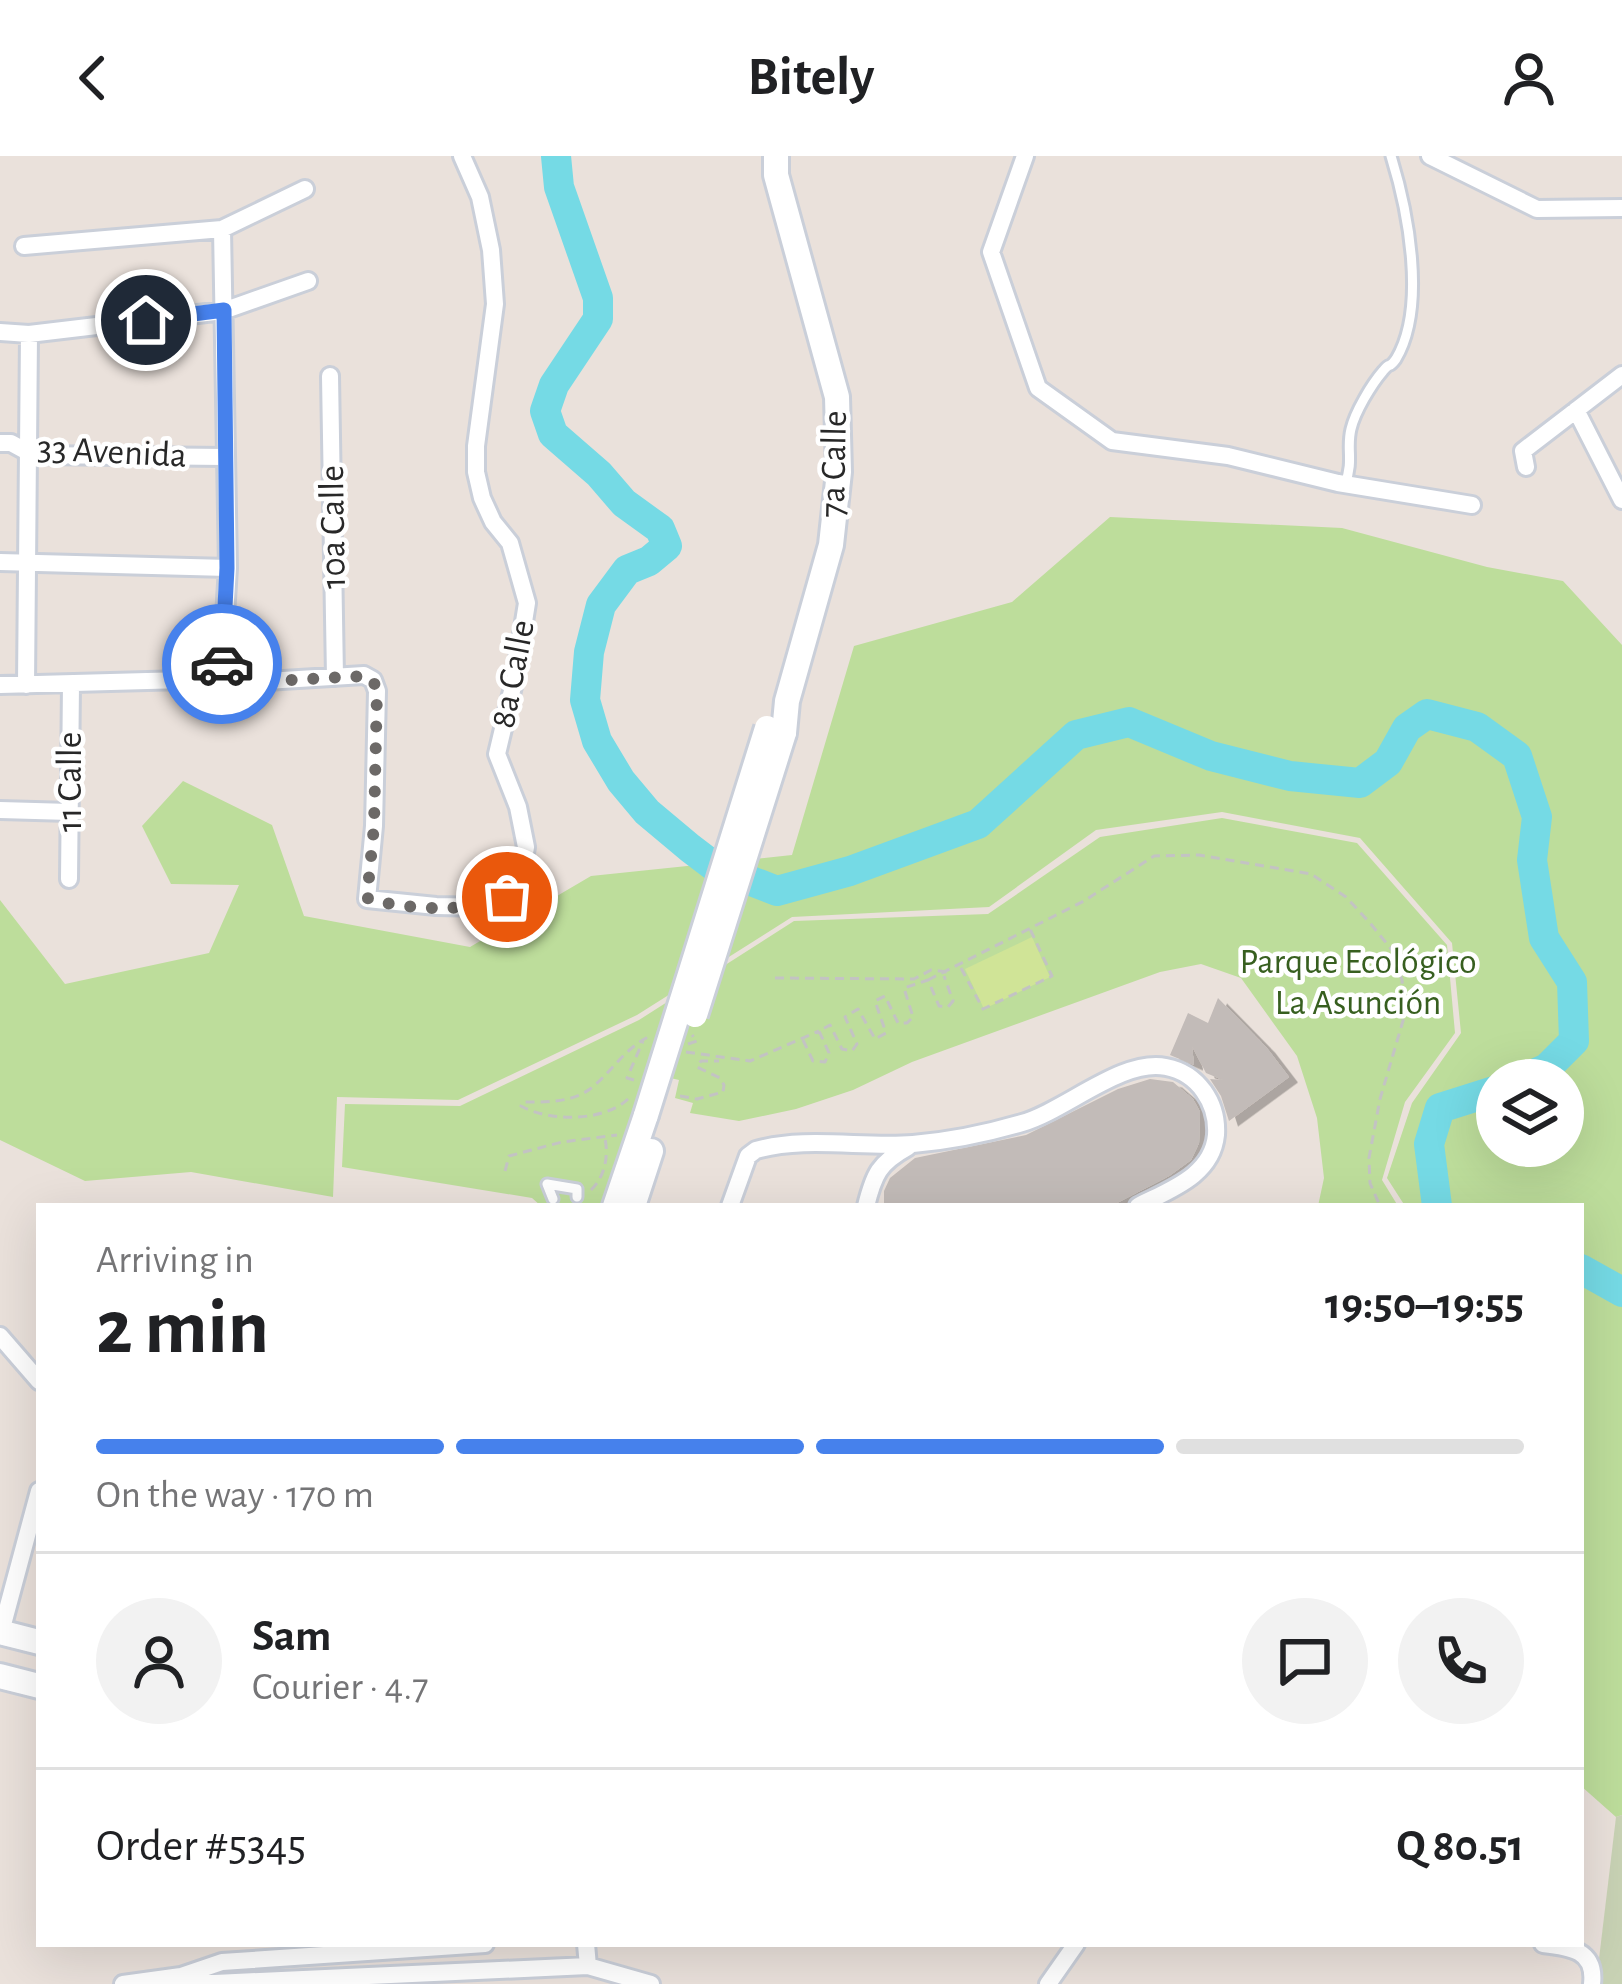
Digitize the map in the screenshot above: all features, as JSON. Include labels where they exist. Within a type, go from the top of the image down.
[{"type":"main road","name":"7a Calle","points":[[616,1203],[787,701],[831,545],[839,472],[837,397],[776,175],[776,156]]},
{"type":"main road","points":[[633,1203],[643,1117]]},
{"type":"main road","points":[[0,1632],[36,1641]]},
{"type":"main road","points":[[0,1676],[36,1685]]},
{"type":"street","name":"8a Calle","points":[[335,677],[364,676],[373,680],[377,691],[367,898],[488,907],[507,897],[519,887],[526,847],[518,807],[497,754],[526,603],[510,543],[488,510],[476,472],[495,304],[480,197],[462,156]]},
{"type":"street","points":[[1025,156],[992,252],[1038,388],[1112,441],[1228,456],[1345,484],[1472,506]]},
{"type":"street","points":[[1430,156],[1538,209],[1622,208]]},
{"type":"street","points":[[1466,156],[1466,177]]},
{"type":"street","points":[[24,246],[222,229],[305,190]]},
{"type":"street","points":[[221,679],[227,568],[222,229]]},
{"type":"street","points":[[0,332],[29,334],[224,310],[308,281]]},
{"type":"street","name":"11 Calle","points":[[26,685],[29,334]]},
{"type":"street","points":[[1526,467],[1522,451],[1622,375]]},
{"type":"street","name":"10a Calle","points":[[330,376],[335,677]]},
{"type":"street","points":[[1576,410],[1622,500]]},
{"type":"street","name":"33 Avenida","points":[[0,443],[11,443],[34,455],[225,457]]},
{"type":"street","points":[[0,562],[227,568]]},
{"type":"street","points":[[0,685],[335,677]]},
{"type":"street","name":"11 Calle","points":[[69,879],[70,684]]},
{"type":"street","points":[[0,810],[70,812]]},
{"type":"street","points":[[731,1203],[748,1156],[756,1150],[914,1144],[1046,1116],[1130,1071],[1165,1066],[1198,1082],[1208,1099],[1215,1117],[1213,1150],[1188,1180],[1144,1203]]},
{"type":"street","points":[[845,1144],[864,1159],[872,1178]]},
{"type":"street","points":[[867,1203],[872,1178],[883,1161],[914,1144]]},
{"type":"street","points":[[0,1336],[36,1378]]},
{"type":"street","points":[[0,1632],[36,1501]]},
{"type":"street","points":[[195,1977],[202,1947]]},
{"type":"street","points":[[195,1977],[224,1953],[398,1947]]},
{"type":"street","points":[[586,1947],[588,1966]]},
{"type":"street","points":[[1048,1984],[1074,1947]]},
{"type":"street","points":[[1566,1947],[1586,1956],[1593,1970],[1592,1984]]},
{"type":"street","points":[[215,1984],[224,1953]]},
{"type":"street","points":[[123,1984],[195,1977],[215,1984],[588,1966],[651,1984]]},
{"type":"lane","points":[[1345,484],[1352,463],[1350,431],[1383,370],[1394,362],[1406,334],[1411,249],[1391,156]]},
{"type":"lane","points":[[553,1199],[547,1184],[578,1193]]},
{"type":"path","points":[[680,1096],[697,1099],[723,1092],[720,1078],[697,1067],[701,1061],[750,1061],[830,1025],[842,1049],[852,1051],[857,1044],[845,1017],[858,1010],[869,1034],[875,1040],[882,1037],[885,1026],[874,1001],[885,996],[898,1023],[908,1023],[914,1017],[904,988],[946,973],[1084,901],[1154,856],[1199,855],[1311,874],[1346,897],[1392,950],[1406,1014],[1369,1159],[1370,1183],[1379,1203]]},
{"type":"path","points":[[960,966],[983,1009],[1051,977],[1029,927]]},
{"type":"path","points":[[776,978],[914,979],[931,970],[946,973]]},
{"type":"path","points":[[928,980],[939,1006],[948,1007],[953,1001],[946,973]]},
{"type":"path","points":[[803,1040],[813,1060],[825,1062],[829,1053],[819,1031]]},
{"type":"path","points":[[634,1078],[627,1078],[644,1039],[626,1051],[592,1088],[521,1106],[535,1113],[597,1117],[629,1098],[643,1117]]},
{"type":"path","points":[[690,1053],[723,1060]]},
{"type":"path","points":[[505,1171],[509,1156],[562,1142],[617,1135]]},
{"type":"path","points":[[578,1193],[589,1191],[600,1180],[608,1149],[605,1137]]},
{"type":"green space","points":[[1110,517],[1342,528],[1487,567],[1563,581],[1622,645],[1622,1815],[1616,1817],[1584,1789],[1584,1203],[1403,1203],[1387,1178],[1412,1103],[1461,1033],[1452,943],[1360,838],[1222,812],[1096,830],[989,907],[792,917],[637,1015],[458,1100],[337,1097],[333,1197],[191,1172],[85,1181],[0,1140],[0,900],[65,984],[209,953],[239,885],[171,884],[142,826],[183,781],[272,825],[304,916],[470,947],[591,876],[792,855],[854,646],[1012,602]]},
{"type":"green space","name":"Parque Ecológico La Asunción","points":[[1222,818],[1357,843],[1447,945],[1455,1033],[1405,1102],[1382,1180],[1396,1203],[1319,1203],[1324,1178],[1317,1118],[1297,1056],[1241,978],[1201,964],[1160,972],[912,1062],[853,1090],[739,1121],[690,1113],[693,1103],[675,1098],[679,1080],[649,1073],[605,1203],[538,1203],[532,1198],[342,1167],[345,1104],[460,1106],[639,1020],[794,921],[988,914],[1100,837]]},
{"type":"green space","points":[[1032,937],[1050,977],[984,1009],[965,969]]},
{"type":"green space","points":[[1622,1815],[1622,1984],[1596,1984],[1616,1817]]},
{"type":"building","points":[[1218,998],[1289,1077],[1229,1121],[1210,1079],[1223,1080],[1206,1073],[1192,1046],[1194,1065],[1170,1055],[1188,1013],[1208,1023]]},
{"type":"building","points":[[1150,1079],[1173,1082],[1200,1112],[1199,1143],[1191,1160],[1117,1203],[884,1203],[890,1178],[915,1158],[1026,1135],[1118,1089]]},
{"type":"waterway","points":[[556,156],[559,187],[598,298],[598,319],[554,385],[545,411],[553,434],[624,503],[660,529],[667,546],[649,561],[627,570],[601,605],[589,652],[585,700],[597,741],[647,812],[715,867],[777,891],[850,871],[978,824],[1076,735],[1129,722],[1211,756],[1290,776],[1360,783],[1388,762],[1407,728],[1427,714],[1477,727],[1517,756],[1537,817],[1532,860],[1544,938],[1572,982],[1574,1041],[1556,1059]]},
{"type":"waterway","points":[[1437,1203],[1429,1144],[1440,1108],[1476,1097]]},
{"type":"waterway","points":[[1584,1271],[1622,1292]]},
{"type":"way so far","points":[[222,664],[221,679],[234,683],[364,676],[373,680],[377,691],[374,826],[367,898],[488,907],[507,897]]},
{"type":"route","points":[[146,320],[224,310],[227,568],[222,664]]}]
